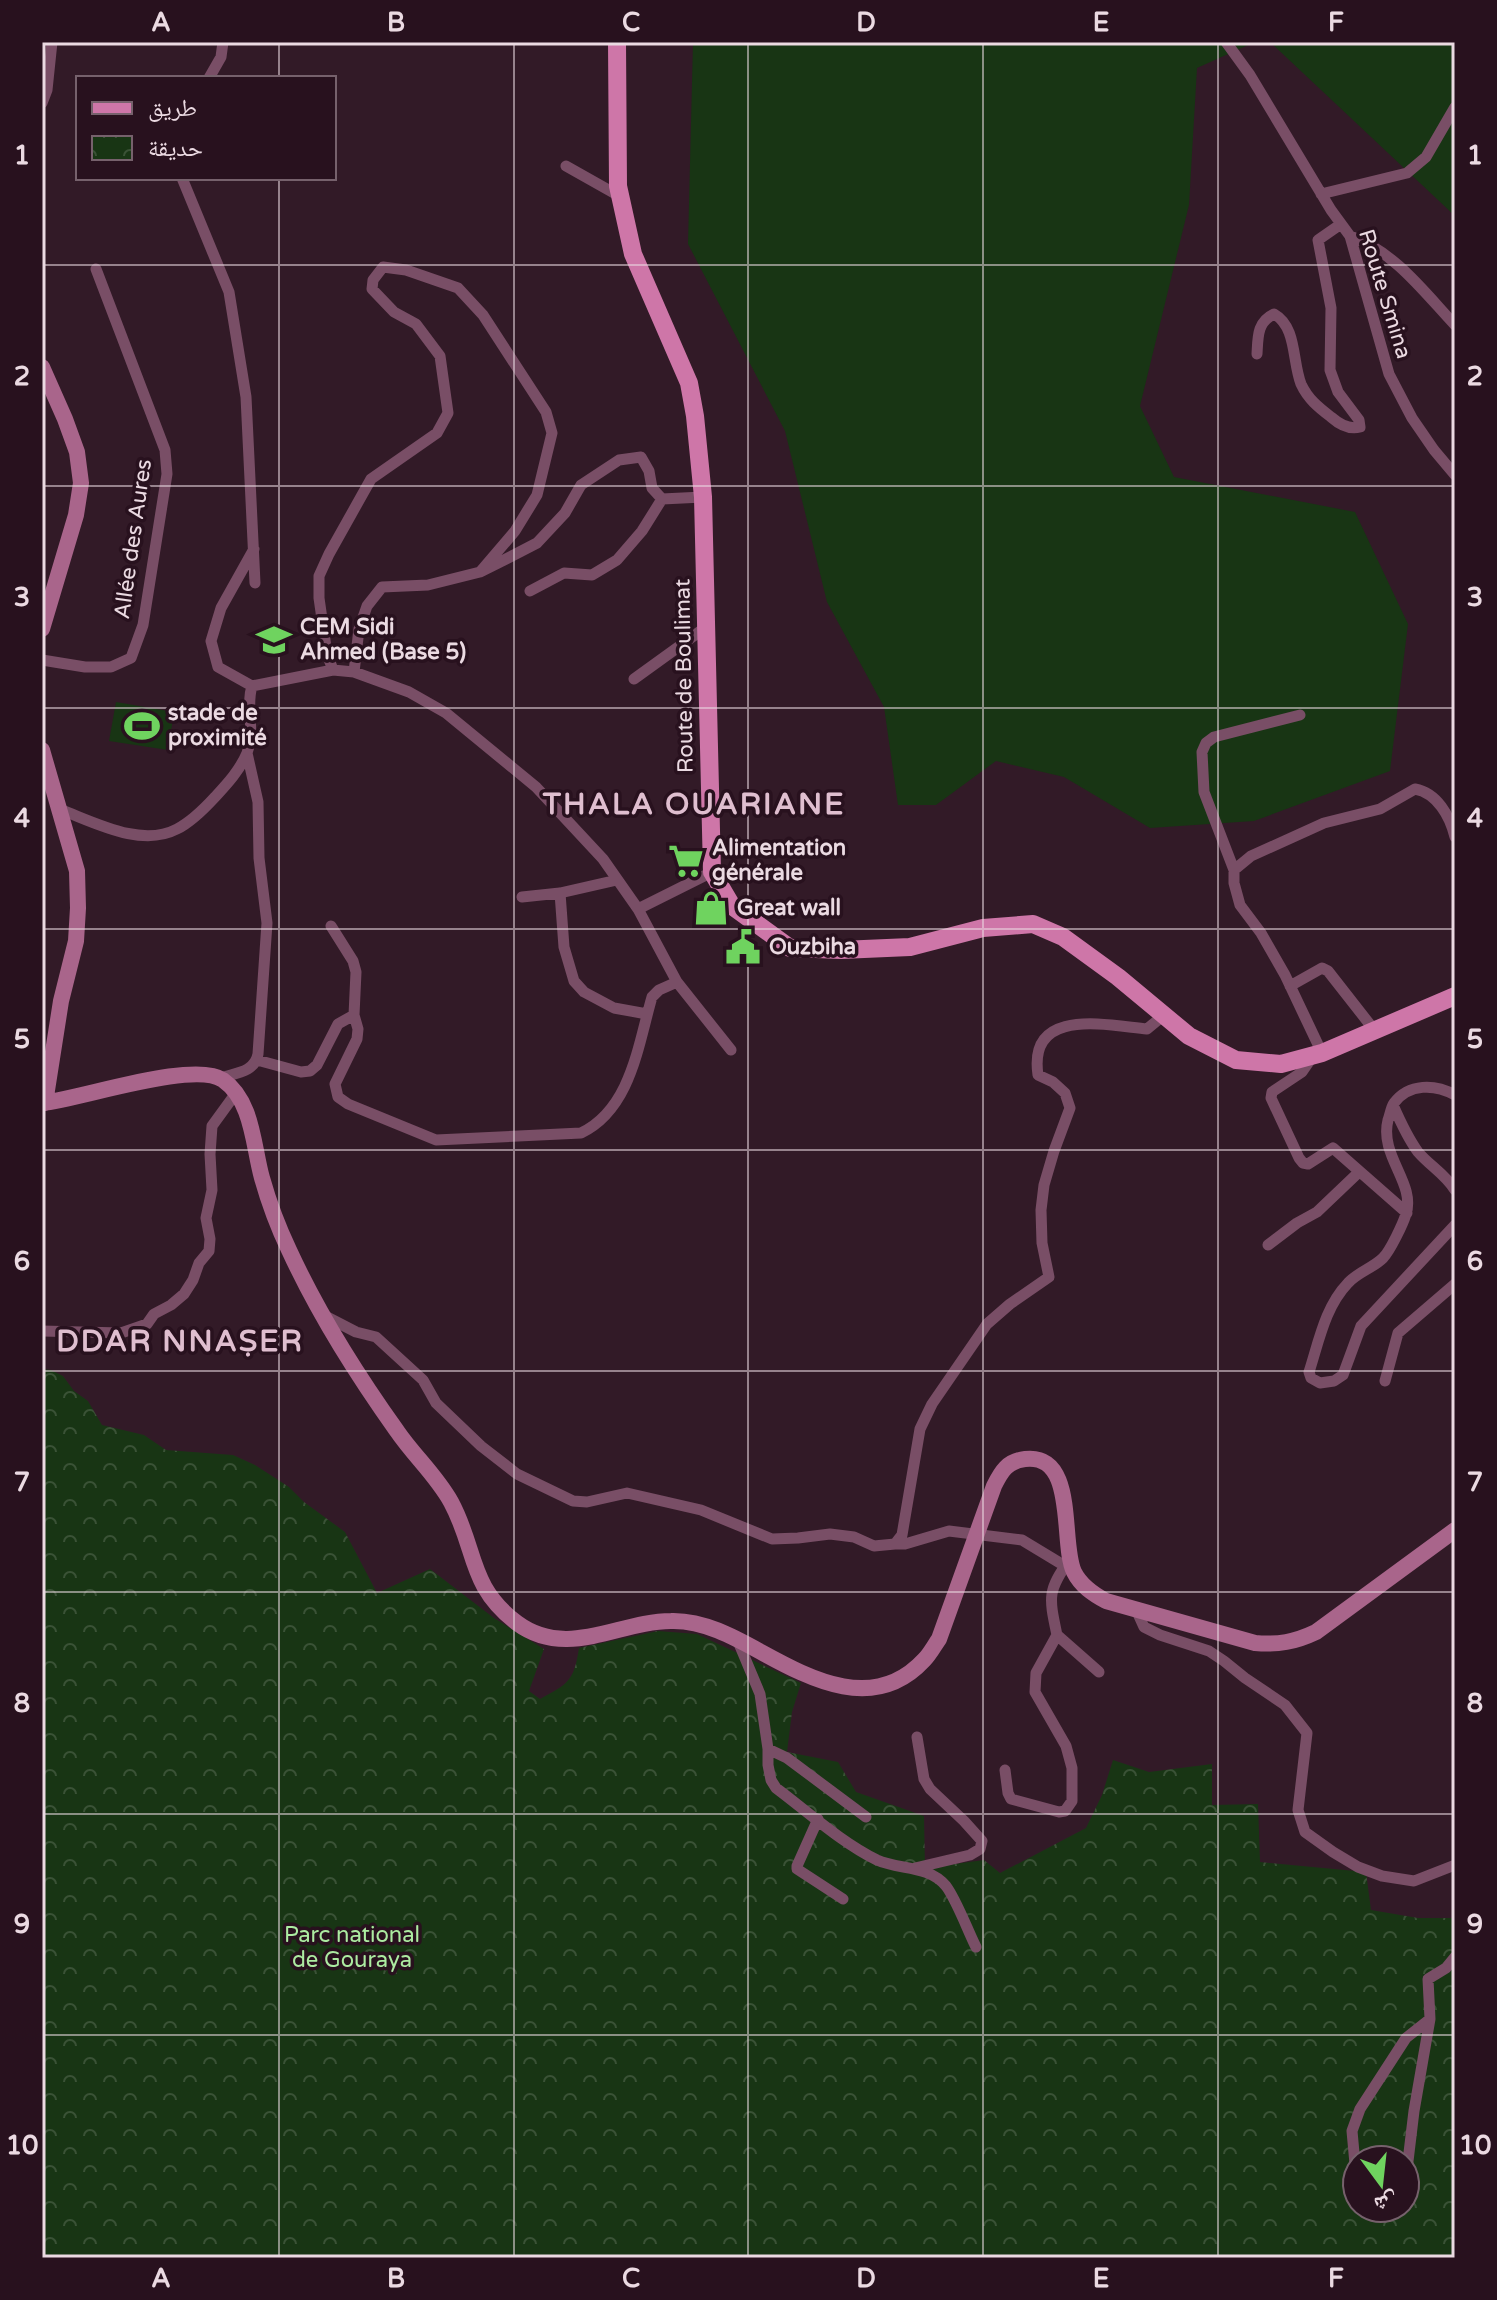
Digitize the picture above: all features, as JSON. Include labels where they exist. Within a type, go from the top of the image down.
[{"type":"main road","name":"Route de Boulimat","points":[[617,42],[618,186],[633,254],[689,383],[695,416],[703,497],[712,872],[732,906],[790,948],[841,950],[910,947],[983,928],[1033,924],[1063,937],[1118,977],[1189,1036],[1236,1060],[1281,1064],[1317,1054],[1455,996]]},
{"type":"main road","points":[[42,367],[77,452],[81,483],[76,515],[42,629]]},
{"type":"main road","points":[[43,760],[77,871],[76,941],[61,1001],[43,1103],[192,1073],[220,1078],[236,1093],[247,1113],[262,1180],[290,1253],[342,1348],[398,1434],[426,1466],[451,1504],[480,1581],[495,1604],[520,1625],[547,1637],[578,1640],[641,1624],[672,1621],[693,1623],[737,1639],[795,1671],[826,1683],[854,1689],[884,1685],[908,1673],[924,1660],[939,1639],[994,1486],[1011,1462],[1026,1459],[1042,1460],[1053,1469],[1066,1503],[1067,1562],[1092,1593],[1106,1601],[1255,1643],[1276,1645],[1316,1632],[1455,1530]]},
{"type":"street","points":[[42,103],[47,90],[52,42]]},
{"type":"street","points":[[210,76],[221,57],[223,42]]},
{"type":"street","name":"Route Smina","points":[[1226,42],[1250,75],[1321,194],[1350,236],[1389,374],[1412,418],[1455,475]]},
{"type":"street","points":[[1321,194],[1407,173],[1426,157],[1455,107]]},
{"type":"street","points":[[566,166],[621,197]]},
{"type":"street","points":[[183,180],[229,292],[246,397],[255,583]]},
{"type":"street","points":[[1257,354],[1258,330],[1265,318],[1274,314],[1283,319],[1301,382],[1311,401],[1338,423],[1360,427],[1359,420],[1338,392],[1330,370],[1331,308],[1318,240],[1341,224]]},
{"type":"street","points":[[1350,236],[1370,243],[1401,268],[1455,325]]},
{"type":"street","points":[[333,670],[327,654],[319,576],[371,479],[437,433],[448,413],[440,356],[416,324],[394,312],[372,289],[373,280],[383,267],[406,270],[458,288],[483,315],[546,412],[552,433],[537,495],[515,531],[480,572]]},
{"type":"street","name":"Allée des Aures","points":[[42,660],[85,667],[111,667],[131,658],[143,625],[167,474],[165,450],[96,269]]},
{"type":"street","points":[[354,672],[359,629],[367,606],[382,587],[428,585],[480,572],[537,543],[565,513],[581,485],[619,460],[641,457],[649,471],[652,488],[662,499]]},
{"type":"street","points":[[662,499],[703,497]]},
{"type":"street","points":[[530,591],[564,573],[592,575],[617,560],[642,531],[662,499]]},
{"type":"street","points":[[254,549],[221,608],[211,641],[218,667],[252,686],[333,670],[354,672],[409,692],[446,713],[536,787],[603,859],[638,909],[677,982],[731,1050]]},
{"type":"street","points":[[634,679],[706,627]]},
{"type":"street","points":[[59,809],[124,833],[154,836],[176,830],[204,809],[233,778],[247,753],[252,731],[248,699],[252,686]]},
{"type":"street","points":[[1300,715],[1214,737],[1206,743],[1202,752],[1204,792],[1234,870],[1240,905],[1261,933],[1290,986],[1317,1054],[1302,1072],[1272,1092],[1271,1098],[1299,1158],[1308,1164],[1333,1148],[1407,1213]]},
{"type":"street","points":[[220,1078],[247,1070],[257,1060],[267,923],[259,858],[258,802],[247,753]]},
{"type":"street","points":[[1234,870],[1251,856],[1324,823],[1380,809],[1415,789],[1426,791],[1439,804],[1451,820],[1455,837]]},
{"type":"street","points":[[638,909],[712,872]]},
{"type":"street","points":[[522,897],[560,893],[617,880]]},
{"type":"street","points":[[560,893],[564,947],[574,981],[584,992],[614,1008],[647,1014]]},
{"type":"street","points":[[331,926],[353,961],[356,972],[354,1015],[357,1039],[335,1084],[338,1097],[436,1140],[581,1133],[592,1128],[617,1101],[631,1074],[652,997],[659,990],[677,982]]},
{"type":"street","points":[[1290,986],[1322,968],[1328,971],[1375,1031]]},
{"type":"street","points":[[257,1060],[301,1072],[310,1071],[317,1065],[338,1024],[354,1015]]},
{"type":"street","points":[[895,1544],[902,1535],[920,1429],[932,1404],[987,1324],[1049,1277],[1042,1243],[1042,1197],[1070,1108],[1065,1093],[1053,1082],[1038,1075],[1037,1051],[1046,1036],[1058,1028],[1112,1024],[1147,1029],[1164,1015]]},
{"type":"street","points":[[1455,1095],[1444,1089],[1425,1086],[1409,1090],[1393,1104],[1385,1134],[1407,1192],[1407,1213],[1384,1257],[1349,1281],[1331,1305],[1309,1372],[1311,1378],[1320,1383],[1334,1381],[1343,1375],[1361,1326],[1455,1225]]},
{"type":"street","points":[[42,1331],[132,1331],[147,1324],[154,1314],[184,1294],[210,1247],[206,1218],[212,1190],[212,1126],[236,1093]]},
{"type":"street","points":[[1393,1104],[1414,1146],[1449,1180],[1455,1190]]},
{"type":"street","points":[[1268,1245],[1317,1212],[1359,1172]]},
{"type":"street","points":[[1385,1381],[1398,1333],[1455,1284]]},
{"type":"street","points":[[324,1315],[356,1332],[376,1337],[423,1380],[436,1403],[481,1446],[517,1474],[573,1501],[587,1502],[627,1493],[701,1510],[772,1539],[830,1534],[854,1537],[874,1546],[905,1544],[949,1531],[1022,1540],[1067,1562],[1056,1578],[1050,1602],[1057,1635],[1099,1672]]},
{"type":"street","points":[[1138,1608],[1144,1627],[1209,1651],[1285,1705],[1298,1720],[1307,1733],[1298,1810],[1305,1832],[1358,1867],[1382,1876],[1414,1881],[1455,1865]]},
{"type":"street","points":[[1005,1770],[1011,1799],[1059,1812],[1065,1811],[1072,1801],[1072,1768],[1066,1746],[1035,1692],[1036,1673],[1057,1635]]},
{"type":"street","points":[[737,1639],[760,1694],[771,1780],[776,1788],[880,1861],[935,1877],[946,1886],[976,1947]]},
{"type":"street","points":[[914,1869],[970,1855],[980,1849],[982,1841],[930,1789],[924,1779],[917,1737]]},
{"type":"street","points":[[768,1749],[787,1758],[866,1817]]},
{"type":"street","points":[[818,1819],[797,1869],[843,1899]]},
{"type":"street","points":[[1410,2144],[1430,2019],[1428,1979],[1446,1968],[1455,1957]]},
{"type":"street","points":[[1353,2144],[1352,2131],[1360,2109],[1406,2038],[1430,2019]]},
{"type":"green space","points":[[693,42],[1255,42],[1197,68],[1189,205],[1140,406],[1174,477],[1355,512],[1408,624],[1390,771],[1254,821],[1150,828],[1064,777],[996,761],[936,805],[898,805],[884,707],[827,602],[785,431],[688,244]]},
{"type":"green space","points":[[1270,42],[1455,42],[1455,216]]},
{"type":"green space","name":"stade de proximité","points":[[116,702],[174,712],[168,750],[109,741]]},
{"type":"green space","name":"Parc national de Gouraya","points":[[42,1369],[63,1376],[74,1391],[88,1401],[102,1425],[144,1435],[166,1450],[233,1455],[289,1487],[345,1532],[377,1593],[430,1569],[494,1618],[544,1649],[529,1691],[540,1699],[572,1675],[579,1648],[658,1631],[697,1634],[801,1683],[792,1712],[787,1752],[838,1762],[856,1792],[924,1816],[925,1868],[984,1860],[1000,1873],[1086,1828],[1102,1795],[1113,1760],[1149,1772],[1212,1764],[1212,1805],[1258,1804],[1260,1862],[1366,1872],[1371,1910],[1418,1918],[1455,1918],[1455,2258],[42,2258]]},
{"type":"place","name":"CEM Sidi Ahmed (Base 5)","points":[[274,640]]},
{"type":"place","name":"stade de proximité","points":[[142,726]]},
{"type":"place","name":"Alimentation générale","points":[[686,861]]},
{"type":"place","name":"Great wall","points":[[711,908]]},
{"type":"place","name":"Ouzbiha","points":[[743,947]]},
{"type":"district","name":"THALA OUARIANE","points":[[694,804]]},
{"type":"district","name":"DDAR NNAṢER","points":[[180,1341]]}]
